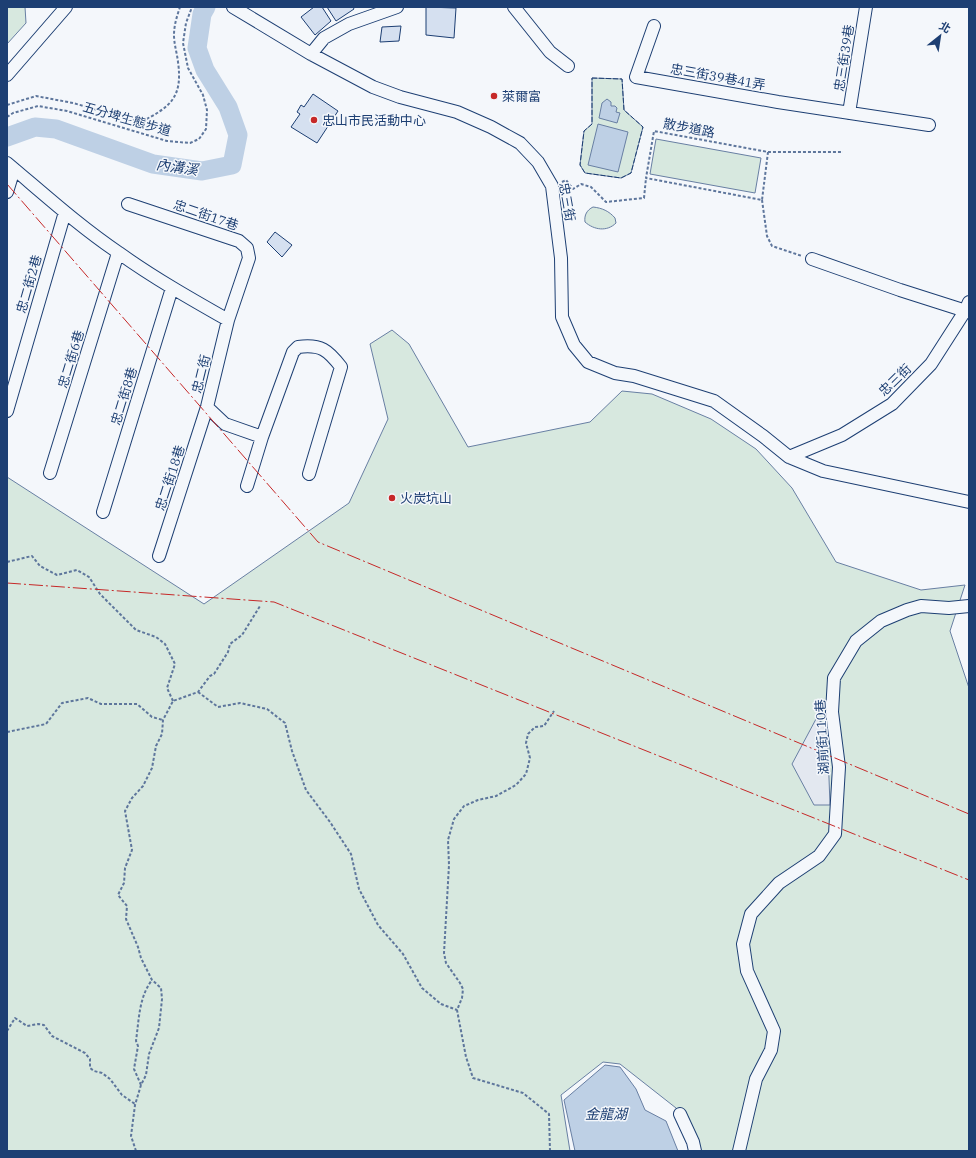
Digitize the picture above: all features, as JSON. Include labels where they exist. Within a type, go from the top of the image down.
[{"type":"street","points":[[7,75],[66,7]]},
{"type":"street","name":"忠三街","points":[[233,7],[311,54],[373,88],[400,97],[457,112],[491,127],[520,143],[538,162],[552,186],[561,258],[562,317],[574,345],[588,362],[615,373],[634,376],[714,401],[763,436],[789,457],[823,471],[969,502]]},
{"type":"street","points":[[311,54],[324,38],[349,24],[397,7]]},
{"type":"street","points":[[514,7],[550,52],[568,66]]},
{"type":"street","name":"忠三街39巷","points":[[849,113],[866,7]]},
{"type":"street","name":"忠三街39巷41弄","points":[[654,26],[636,77],[849,113]]},
{"type":"street","points":[[849,113],[929,125]]},
{"type":"street","points":[[7,192],[11,166]]},
{"type":"street","points":[[11,166],[65,212],[118,253],[172,288],[228,320]]},
{"type":"street","name":"忠二街17巷","points":[[128,204],[240,241],[247,248],[248,258],[228,320]]},
{"type":"street","name":"忠二街2巷","points":[[7,411],[65,212]]},
{"type":"street","name":"忠二街6巷","points":[[50,473],[118,253]]},
{"type":"street","points":[[812,259],[968,308]]},
{"type":"street","name":"忠二街8巷","points":[[103,512],[172,288]]},
{"type":"street","name":"忠三街","points":[[789,457],[842,435],[892,404],[931,364],[968,308]]},
{"type":"street","name":"忠二街","points":[[228,320],[207,407],[225,424],[262,437]]},
{"type":"street","points":[[248,486],[262,437],[294,352],[298,346],[319,347],[331,354],[341,367],[309,474]]},
{"type":"street","name":"忠二街18巷","points":[[159,556],[207,407]]},
{"type":"street","name":"湖前街110巷","points":[[739,1151],[756,1079],[771,1050],[774,1031],[747,971],[743,944],[750,914],[779,883],[819,856],[835,834],[839,768],[832,712],[834,678],[856,641],[880,621],[921,606],[949,608],[969,606]]},
{"type":"street","points":[[680,1114],[693,1142],[694,1151]]},
{"type":"path","name":"五分埤生態步道","points":[[7,105],[36,96],[73,103],[141,122],[161,112],[173,101],[180,83],[174,35],[180,7]]},
{"type":"path","name":"五分埤生態步道","points":[[7,117],[14,113],[38,106],[67,111],[167,141],[190,143],[199,139],[206,130],[207,110],[203,95],[188,68],[183,43],[186,24],[192,7]]},
{"type":"path","name":"散步道路","points":[[552,186],[566,180],[573,189],[581,184],[591,187],[606,202],[644,198],[654,131],[768,152],[843,152]]},
{"type":"path","points":[[768,152],[762,200],[767,236],[772,246],[812,259]]},
{"type":"path","points":[[646,178],[762,200]]},
{"type":"path","points":[[7,562],[32,556],[40,566],[57,575],[77,570],[89,577],[100,594],[136,630],[156,637],[165,644],[175,664],[167,688],[172,701]]},
{"type":"path","points":[[136,1151],[131,1136],[135,1105],[141,1085],[146,1075],[149,1054],[159,1028],[161,988],[152,980],[141,958],[126,919],[127,906],[118,895],[124,883],[125,868],[132,850],[125,811],[132,798],[143,786],[152,768],[156,746],[162,734],[163,720],[172,701],[198,692],[210,676],[214,674],[228,652],[230,644],[242,636],[260,606]]},
{"type":"path","points":[[198,692],[218,707],[240,703],[267,708],[285,723],[292,751],[306,790],[330,822],[351,854],[359,889],[378,925],[403,954],[422,988],[441,1004],[457,1010]]},
{"type":"path","points":[[7,732],[46,724],[62,702],[88,698],[101,704],[137,704],[152,717],[163,720]]},
{"type":"path","points":[[550,1151],[549,1114],[522,1093],[473,1078],[466,1057],[457,1010],[462,998],[462,989],[460,983],[446,963],[444,953],[449,865],[448,840],[454,819],[464,806],[478,800],[496,796],[516,785],[526,774],[530,758],[526,743],[528,734],[535,727],[544,726],[554,711]]},
{"type":"path","points":[[141,1085],[134,1069],[138,1046],[137,1033],[140,1004],[146,988],[152,980]]},
{"type":"path","points":[[7,1032],[16,1018],[27,1026],[38,1024],[44,1025],[52,1036],[85,1053],[90,1059],[90,1068],[110,1078],[122,1095],[135,1105]]},
{"type":"shaded area","points":[[7,7],[25,7],[26,23],[7,44]]},
{"type":"shaded area","points":[[592,78],[622,79],[624,110],[643,127],[631,173],[621,178],[585,173],[580,165],[584,131],[592,124]]},
{"type":"shaded area","points":[[656,139],[761,158],[755,193],[650,174]]},
{"type":"shaded area","points":[[593,207],[608,212],[615,218],[616,223],[605,229],[592,227],[589,225],[585,222],[585,219],[588,211]]},
{"type":"shaded area","points":[[392,330],[409,344],[468,447],[590,422],[622,391],[652,394],[711,419],[756,449],[792,488],[836,562],[921,590],[965,585],[950,631],[969,688],[969,1151],[693,1151],[676,1108],[620,1064],[603,1062],[561,1095],[570,1151],[7,1151],[7,477],[204,604],[349,503],[388,419],[370,344]]},
{"type":"shaded area","points":[[816,719],[827,725],[830,805],[814,805],[792,764]]},
{"type":"water","points":[[607,99],[611,102],[611,106],[615,106],[617,108],[616,112],[620,113],[617,123],[599,118],[602,103]]},
{"type":"water","points":[[598,124],[628,132],[618,172],[588,165]]},
{"type":"water","name":"金龍湖","points":[[605,1065],[620,1067],[636,1089],[645,1110],[666,1121],[678,1151],[575,1151],[564,1100]]},
{"type":"building","points":[[314,7],[322,7],[331,21],[315,35],[301,17]]},
{"type":"building","points":[[327,7],[353,7],[354,9],[336,21]]},
{"type":"building","points":[[426,7],[456,8],[454,38],[426,35]]},
{"type":"building","points":[[401,26],[399,41],[380,42],[382,27]]},
{"type":"building","name":"忠山市民活動中心","points":[[313,94],[338,111],[317,143],[291,127],[300,114],[297,112],[301,105],[304,107]]},
{"type":"building","points":[[275,232],[292,245],[282,257],[267,242]]},
{"type":"waterway","name":"內溝溪","points":[[7,137],[35,127],[56,129],[153,164],[202,171],[232,165],[238,135],[228,107],[205,70],[197,48],[202,14],[206,7]]},
{"type":"fence","points":[[592,78],[622,79],[624,110],[643,127],[631,173],[621,178],[585,173],[580,165],[584,131],[592,124],[592,78]]},
{"type":"power","points":[[7,184],[318,542],[969,814]]},
{"type":"power","points":[[7,583],[274,602],[969,880]]},
{"type":"place","name":"萊爾富","points":[[494,96]]},
{"type":"place","name":"忠山市民活動中心","points":[[314,120]]},
{"type":"place","name":"火炭坑山","points":[[392,498]]}]
